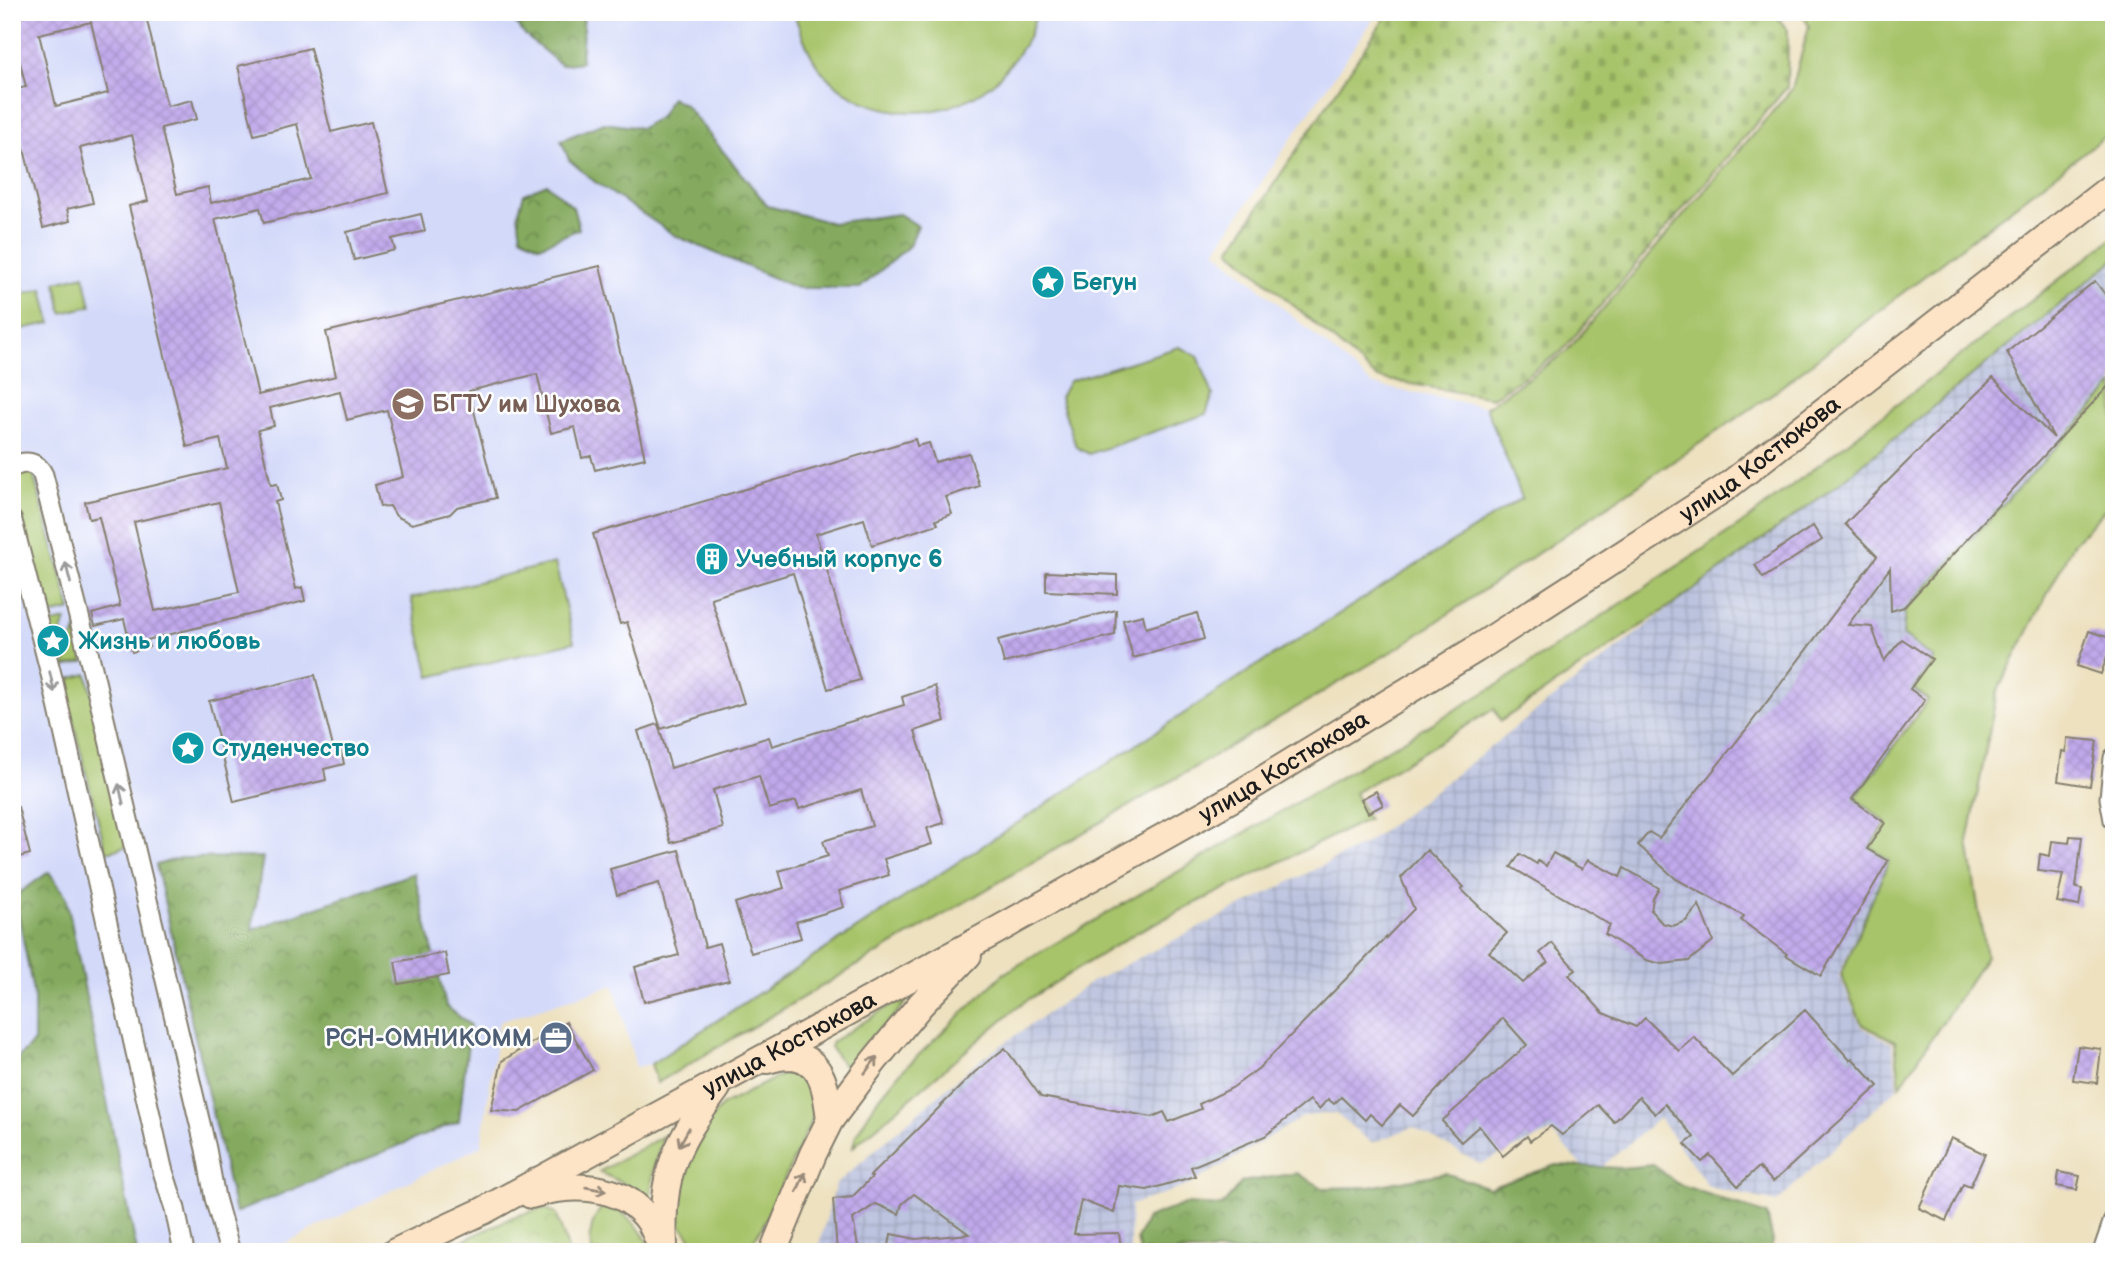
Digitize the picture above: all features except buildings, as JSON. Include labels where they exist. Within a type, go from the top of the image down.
[{"type":"main road","name":"улица Костюкова","points":[[395,1252],[483,1211],[985,937],[1231,799],[1476,649],[1725,488],[2114,185]]},
{"type":"main road","points":[[772,1249],[830,1120],[921,1004],[985,937]]},
{"type":"main road","points":[[760,1061],[790,1056],[808,1061],[820,1074],[826,1089],[830,1120]]},
{"type":"main road","points":[[664,1252],[663,1219],[669,1171],[690,1126],[722,1081]]},
{"type":"main road","points":[[483,1211],[548,1189],[601,1188],[634,1205],[649,1221],[664,1252]]},
{"type":"street","points":[[12,467],[19,463],[30,463],[39,467],[43,475],[230,1252]]},
{"type":"street","points":[[12,521],[52,678],[184,1252]]},
{"type":"street","points":[[2114,758],[2110,798],[2114,820]]},
{"type":"street","points":[[2103,1252],[2114,1220]]},
{"type":"shaded area","points":[[12,12],[1378,12],[1215,250],[1373,385],[1486,407],[1523,497],[1247,672],[651,1064],[636,1067],[614,985],[499,1022],[481,1146],[267,1252],[12,1252]]},
{"type":"shaded area","points":[[2114,262],[2114,411],[1937,664],[1861,802],[1887,865],[1839,975],[1861,1027],[1892,1043],[1898,1087],[1777,1202],[1709,1187],[1659,1118],[1591,1176],[1551,1132],[1480,1164],[1413,1127],[1372,1143],[1335,1113],[1304,1116],[1189,1185],[1131,1205],[1130,1252],[817,1252],[836,1184],[972,1066],[1093,981],[1367,843]]},
{"type":"green space","points":[[506,12],[584,12],[581,62],[561,65],[525,35]]},
{"type":"green space","points":[[793,12],[1036,12],[1023,46],[992,84],[973,97],[951,106],[907,112],[884,109],[863,101],[843,90],[825,75],[810,53]]},
{"type":"green space","points":[[1389,12],[1773,12],[1788,30],[1787,87],[1562,351],[1492,398],[1377,378],[1230,250]]},
{"type":"green space","points":[[1802,12],[2114,12],[2114,129],[1768,397],[1401,646],[657,1083],[651,1064],[1247,672],[1522,498],[1486,407],[1566,352],[1792,89],[1809,26]]},
{"type":"green space","points":[[671,97],[685,105],[768,206],[832,223],[899,214],[918,226],[909,246],[860,288],[797,288],[676,236],[595,182],[569,160],[561,140],[604,123],[641,128],[660,117]]},
{"type":"green space","points":[[547,184],[573,207],[579,229],[540,246],[521,236],[518,214],[524,194]]},
{"type":"green space","points":[[2114,237],[2114,260],[1837,485],[1685,596],[1501,721],[1494,709],[1355,793],[1368,819],[1139,931],[1021,1004],[853,1147],[856,1135],[876,1102],[899,1074],[1003,974],[1496,686],[1747,520]]},
{"type":"green space","points":[[84,275],[91,306],[62,313],[56,282]]},
{"type":"green space","points":[[43,289],[51,323],[12,331],[12,296]]},
{"type":"green space","points":[[1179,347],[1198,356],[1213,395],[1206,414],[1089,454],[1076,447],[1060,397],[1069,381]]},
{"type":"green space","points":[[2114,385],[2114,500],[2073,544],[1997,692],[1968,842],[1986,957],[1900,1086],[1895,1041],[1862,1025],[1841,975],[1889,860],[1870,847],[1887,823],[1855,798],[1928,700],[1914,689],[1934,659],[1903,635],[1905,610]]},
{"type":"green space","points":[[32,470],[71,610],[46,616],[13,482],[16,473]]},
{"type":"green space","points":[[555,563],[574,642],[430,677],[411,598]]},
{"type":"green space","points":[[66,620],[54,656],[48,624]]},
{"type":"green space","points":[[76,630],[84,662],[64,667]]},
{"type":"green space","points":[[87,674],[130,846],[106,852],[63,681]]},
{"type":"green space","points":[[263,857],[252,930],[414,873],[446,1006],[470,1025],[459,1121],[235,1213],[156,865],[180,858]]},
{"type":"green space","points":[[49,872],[66,896],[137,1252],[12,1252],[12,1064],[34,1042],[34,998],[15,896]]},
{"type":"green space","points":[[918,988],[850,1068],[844,1066],[830,1047],[832,1042]]},
{"type":"green space","points":[[794,1072],[807,1078],[818,1095],[815,1113],[762,1227],[751,1245],[737,1252],[708,1252],[694,1243],[680,1224],[677,1195],[680,1174],[700,1130],[723,1105],[783,1074]]},
{"type":"green space","points":[[663,1136],[653,1172],[650,1205],[623,1183],[599,1172]]},
{"type":"green space","points":[[1556,1165],[1621,1168],[1654,1165],[1676,1183],[1767,1215],[1773,1241],[1770,1252],[1140,1252],[1137,1239],[1147,1218],[1185,1204],[1222,1206],[1242,1182],[1297,1173],[1323,1188],[1369,1187],[1445,1173],[1489,1188]]},
{"type":"green space","points":[[604,1204],[620,1211],[633,1222],[652,1252],[592,1252],[592,1226]]},
{"type":"green space","points":[[543,1208],[556,1213],[569,1252],[439,1252],[513,1217]]},
{"type":"place","name":"Бегун","points":[[1048,282]]},
{"type":"place","name":"БГТУ им Шухова","points":[[408,404]]},
{"type":"place","name":"Учебный корпус 6","points":[[712,559]]},
{"type":"place","name":"Жизнь и любовь","points":[[53,641]]},
{"type":"place","name":"Студенчество","points":[[188,748]]},
{"type":"place","name":"РСН-ОМНИКОММ","points":[[556,1038]]}]
